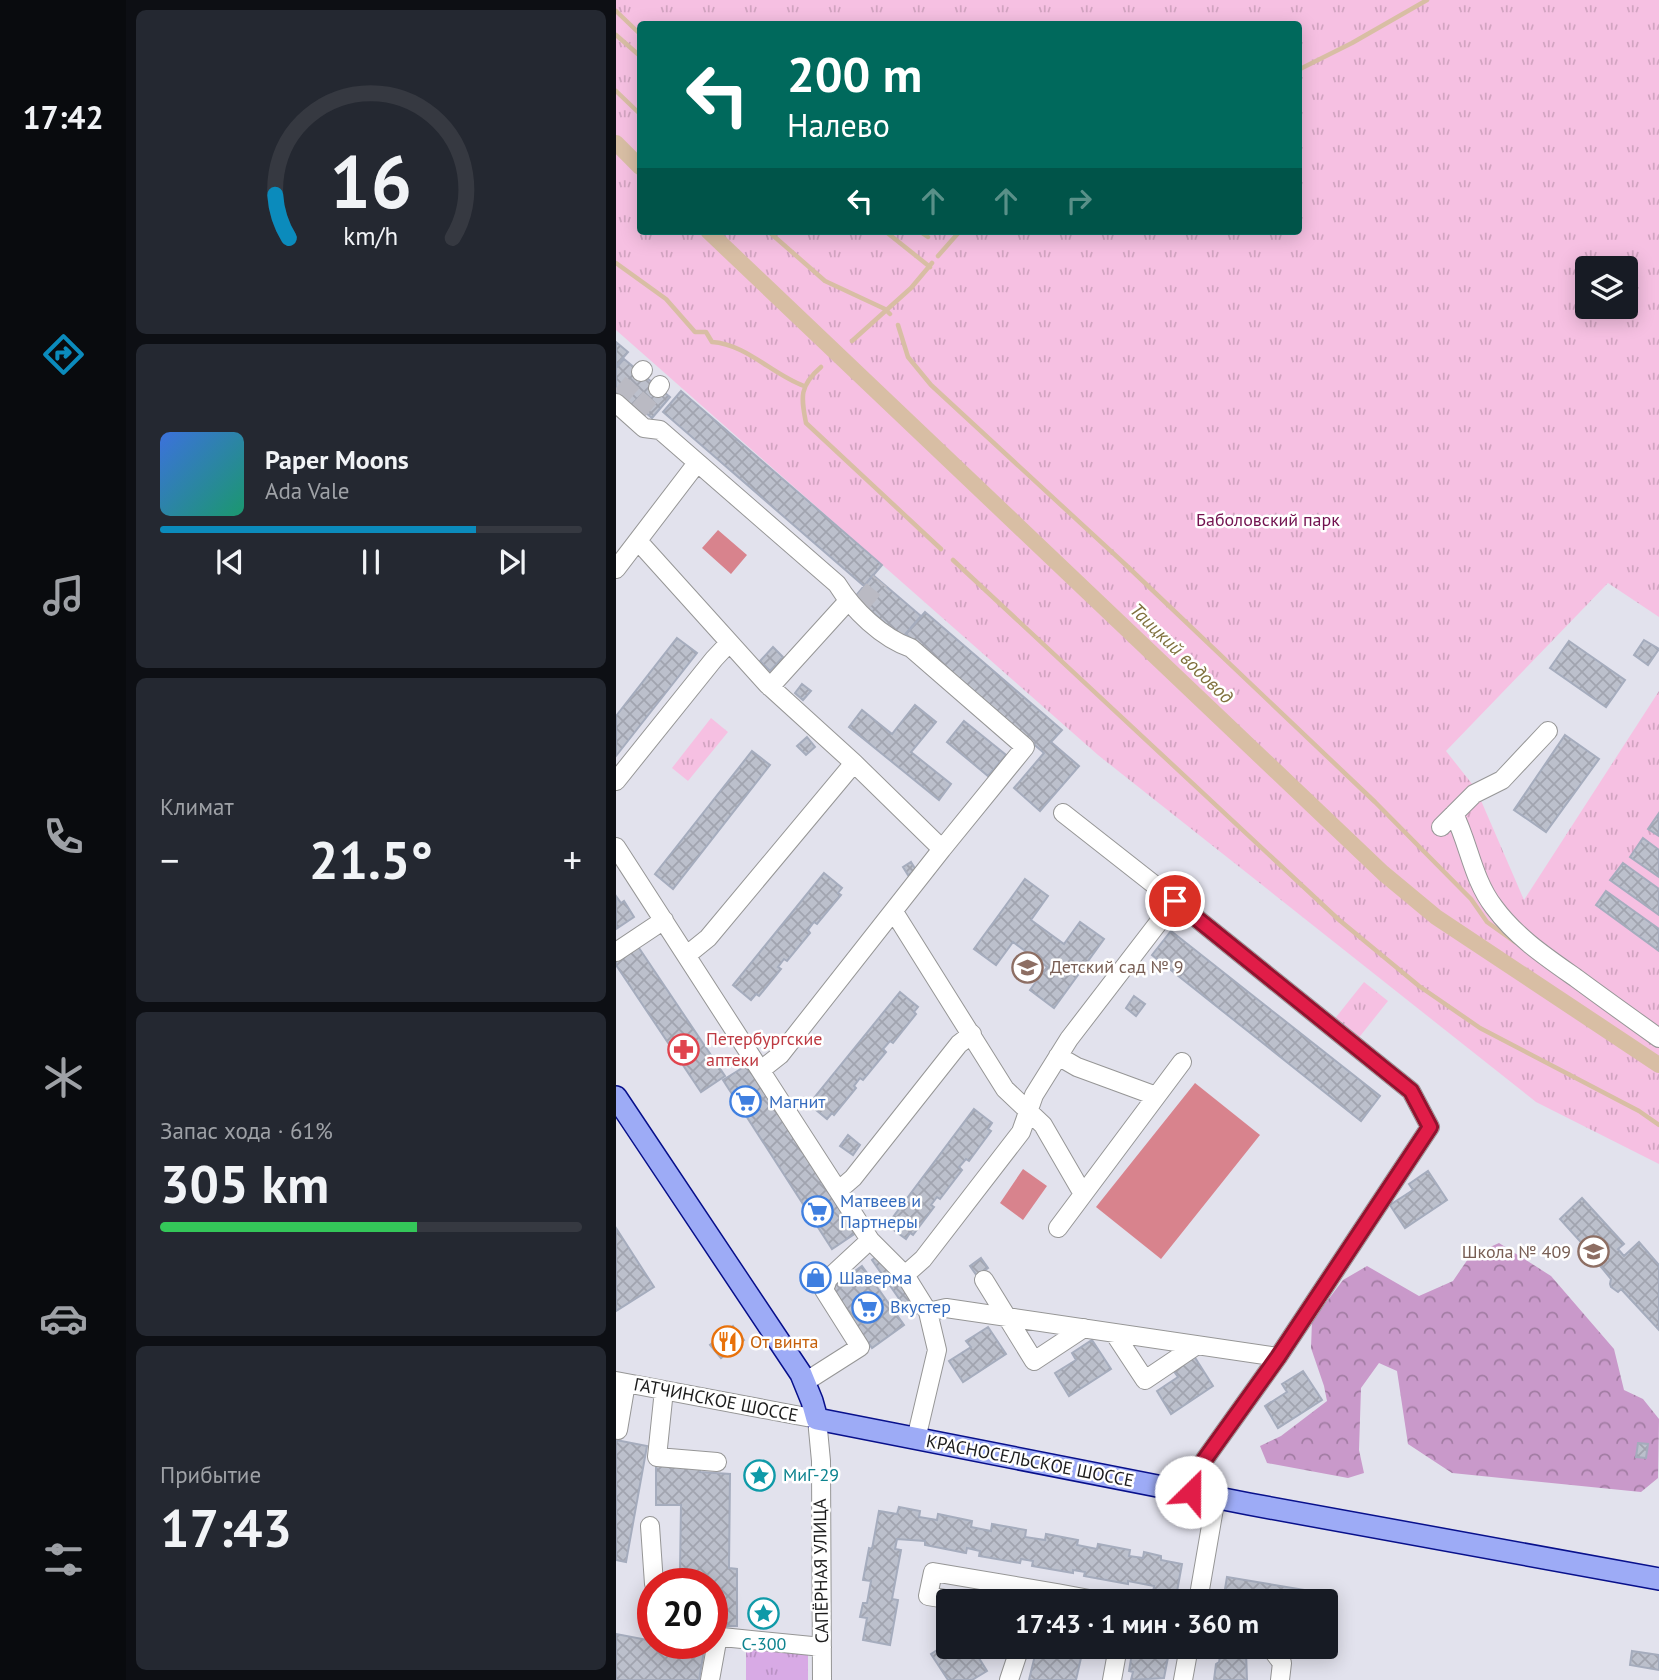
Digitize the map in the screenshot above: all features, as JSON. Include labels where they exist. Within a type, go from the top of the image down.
[{"type":"main road","points":[[616,1097],[805,1382],[817,1419]]},
{"type":"main road","name":"КРАСНОСЕЛЬСКОЕ ШОССЕ","points":[[817,1419],[1216,1497],[1659,1579]]},
{"type":"street","points":[[618,400],[636,415],[644,428],[660,429],[837,584],[896,643],[911,648],[1026,747],[780,1055],[761,1070]]},
{"type":"street","points":[[616,569],[697,463]]},
{"type":"street","points":[[638,541],[771,687],[942,849]]},
{"type":"street","points":[[771,687],[855,604]]},
{"type":"street","points":[[616,781],[729,643]]},
{"type":"street","points":[[1441,827],[1474,794],[1502,780],[1548,731]]},
{"type":"street","points":[[687,955],[708,938],[854,763]]},
{"type":"street","points":[[1063,813],[1411,1091],[1430,1127],[1278,1357],[1201,1466],[1194,1478],[1191,1492]]},
{"type":"street","points":[[1454,814],[1463,832],[1479,882],[1513,929],[1534,948],[1659,1038]]},
{"type":"street","points":[[616,847],[870,1240],[905,1275],[928,1312],[937,1350],[916,1439]]},
{"type":"street","points":[[905,1275],[923,1259],[1021,1132],[1034,1095],[1058,1056],[1175,901]]},
{"type":"street","points":[[894,912],[1004,1089],[1043,1125],[1083,1194]]},
{"type":"street","points":[[616,952],[664,920]]},
{"type":"street","points":[[839,1189],[853,1178],[959,1044],[972,1034]]},
{"type":"street","points":[[1058,1056],[1077,1067],[1156,1096]]},
{"type":"street","points":[[1058,1228],[1182,1062]]},
{"type":"street","points":[[805,1382],[860,1347],[824,1290],[828,1279],[870,1240]]},
{"type":"street","points":[[984,1280],[1034,1361],[1084,1328]]},
{"type":"street","points":[[928,1312],[946,1308],[1278,1357]]},
{"type":"street","points":[[1114,1333],[1144,1380],[1197,1345]]},
{"type":"street","points":[[618,1430],[621,1382]]},
{"type":"street","name":"ГАТЧИНСКОЕ ШОССЕ","points":[[621,1382],[817,1419]]},
{"type":"street","points":[[664,1390],[657,1457],[717,1462]]},
{"type":"street","name":"САПЁРНАЯ УЛИЦА","points":[[817,1419],[821,1461],[822,1680]]},
{"type":"street","points":[[1200,1589],[1216,1497]]},
{"type":"street","points":[[650,1526],[653,1568]]},
{"type":"street","points":[[936,1597],[928,1596],[933,1572],[1015,1589]]},
{"type":"street","points":[[728,1637],[822,1647]]},
{"type":"street","points":[[710,1680],[712,1659]]},
{"type":"street","points":[[1009,1680],[1016,1659]]},
{"type":"street","points":[[1112,1680],[1116,1659]]},
{"type":"street","points":[[1183,1680],[1187,1659]]},
{"type":"street","points":[[1279,1659],[1282,1663],[1280,1680]]},
{"type":"green space","name":"Баболовский парк","points":[[616,0],[1659,0],[1659,617],[1608,583],[1446,751],[1476,789],[1524,900],[1659,691],[1659,1164],[1536,1102],[1098,755],[616,330]]},
{"type":"green space","points":[[711,718],[728,732],[688,781],[672,768]]},
{"type":"green space","points":[[1364,982],[1388,1001],[1357,1040],[1333,1021]]},
{"type":"green space","points":[[1499,1243],[1551,1276],[1614,1349],[1624,1390],[1643,1399],[1659,1419],[1658,1478],[1641,1492],[1452,1473],[1408,1444],[1397,1371],[1379,1363],[1361,1388],[1359,1450],[1364,1473],[1348,1478],[1267,1463],[1260,1446],[1281,1436],[1327,1401],[1311,1348],[1312,1321],[1343,1280],[1367,1266],[1419,1296],[1453,1281],[1470,1256]]},
{"type":"green space","points":[[746,1647],[808,1653],[808,1680],[746,1680]]},
{"type":"shaded area","points":[[718,530],[747,555],[731,574],[702,548]]},
{"type":"shaded area","points":[[1195,1083],[1260,1135],[1161,1259],[1096,1207]]},
{"type":"shaded area","points":[[1023,1169],[1047,1186],[1023,1220],[1000,1203]]},
{"type":"building","points":[[616,342],[628,352],[616,366]]},
{"type":"building","points":[[624,359],[670,397],[652,418],[646,413],[643,416],[616,392],[616,368]]},
{"type":"building","points":[[681,391],[882,565],[864,586],[663,412]]},
{"type":"building","points":[[873,575],[921,616],[902,638],[855,597]]},
{"type":"building","points":[[925,612],[1062,730],[1051,742],[1079,766],[1040,811],[1014,788],[1044,753],[906,634]]},
{"type":"building","points":[[677,638],[697,653],[616,756],[616,716]]},
{"type":"building","points":[[1644,640],[1659,649],[1648,665],[1634,655]]},
{"type":"building","points":[[1569,641],[1625,680],[1606,707],[1550,668]]},
{"type":"building","points":[[773,647],[783,657],[770,671],[760,661]]},
{"type":"building","points":[[802,684],[811,691],[803,700],[795,693]]},
{"type":"building","points":[[915,705],[936,722],[911,752],[951,784],[939,800],[849,727],[862,710],[892,734]]},
{"type":"building","points":[[964,721],[1006,755],[988,776],[947,742]]},
{"type":"building","points":[[1565,735],[1599,759],[1546,832],[1514,810]]},
{"type":"building","points":[[807,737],[815,747],[806,755],[797,746]]},
{"type":"building","points":[[752,751],[770,765],[673,889],[655,874]]},
{"type":"building","points":[[1659,813],[1659,836],[1648,829]]},
{"type":"building","points":[[1643,838],[1659,850],[1659,877],[1630,857]]},
{"type":"building","points":[[911,862],[916,870],[908,875],[903,867]]},
{"type":"building","points":[[1623,863],[1659,889],[1659,915],[1610,880]]},
{"type":"building","points":[[824,873],[842,888],[838,893],[841,895],[817,924],[814,922],[808,930],[810,933],[787,961],[784,959],[778,967],[781,969],[759,996],[756,994],[751,1000],[733,985]]},
{"type":"building","points":[[1025,879],[1048,896],[1031,920],[1064,944],[1080,922],[1104,939],[1054,1008],[1030,990],[1047,967],[1013,942],[996,965],[974,949]]},
{"type":"building","points":[[1606,891],[1659,929],[1659,951],[1596,905]]},
{"type":"building","points":[[616,896],[621,903],[624,901],[634,917],[616,929]]},
{"type":"building","points":[[1171,931],[1380,1096],[1361,1121],[1152,955]]},
{"type":"building","points":[[637,945],[725,1076],[701,1092],[616,965],[616,959]]},
{"type":"building","points":[[900,992],[918,1007],[914,1012],[916,1014],[893,1043],[890,1041],[883,1049],[886,1052],[863,1080],[860,1078],[854,1086],[856,1088],[834,1115],[832,1113],[827,1119],[809,1104]]},
{"type":"building","points":[[1134,996],[1145,1004],[1136,1016],[1126,1008]]},
{"type":"building","points":[[747,1065],[856,1233],[832,1249],[723,1080]]},
{"type":"building","points":[[974,1109],[992,1123],[988,1129],[991,1131],[969,1161],[966,1159],[959,1167],[962,1170],[940,1199],[937,1197],[931,1205],[934,1207],[913,1235],[910,1233],[906,1239],[887,1225]]},
{"type":"building","points":[[848,1135],[860,1145],[853,1155],[840,1146]]},
{"type":"building","points":[[1428,1171],[1447,1200],[1405,1228],[1390,1205],[1413,1190],[1409,1184]]},
{"type":"building","points":[[1582,1198],[1624,1244],[1618,1249],[1624,1256],[1639,1242],[1659,1265],[1659,1330],[1621,1289],[1618,1292],[1611,1287],[1611,1279],[1598,1261],[1560,1219]]},
{"type":"building","points":[[616,1228],[654,1287],[616,1311]]},
{"type":"building","points":[[880,1254],[920,1311],[912,1317],[872,1260]]},
{"type":"building","points":[[981,1258],[988,1268],[977,1276],[970,1266]]},
{"type":"building","name":"Вкустер","points":[[862,1266],[904,1325],[872,1348],[830,1289]]},
{"type":"building","name":"Шаверма","points":[[816,1271],[823,1281],[816,1285],[810,1275]]},
{"type":"building","name":"От винта","points":[[733,1326],[744,1340],[721,1358],[710,1345]]},
{"type":"building","points":[[988,1327],[1006,1354],[963,1382],[949,1361],[971,1347],[966,1341]]},
{"type":"building","points":[[1092,1340],[1111,1369],[1069,1396],[1055,1373],[1076,1360],[1072,1353]]},
{"type":"building","points":[[1194,1356],[1213,1386],[1171,1414],[1157,1391],[1178,1377],[1173,1370]]},
{"type":"building","points":[[1303,1371],[1322,1400],[1278,1428],[1265,1406],[1287,1392],[1282,1384]]},
{"type":"building","points":[[616,1440],[647,1446],[626,1562],[616,1560]]},
{"type":"building","points":[[1638,1443],[1648,1444],[1646,1458],[1636,1457]]},
{"type":"building","points":[[656,1462],[700,1468],[700,1472],[730,1474],[729,1568],[737,1569],[737,1626],[728,1626],[728,1568],[680,1568],[681,1505],[656,1505]]},
{"type":"building","points":[[899,1507],[920,1511],[919,1517],[937,1520],[938,1514],[972,1521],[971,1527],[991,1531],[992,1524],[1026,1530],[1025,1537],[1045,1540],[1046,1534],[1078,1540],[1077,1545],[1097,1549],[1098,1544],[1130,1550],[1129,1556],[1143,1558],[1144,1552],[1161,1556],[1161,1560],[1182,1564],[1177,1589],[1154,1589],[1154,1586],[1128,1581],[1128,1584],[1084,1576],[1085,1572],[1073,1570],[1073,1573],[1032,1566],[1033,1561],[1021,1559],[1020,1563],[979,1556],[980,1551],[967,1548],[966,1553],[925,1545],[925,1541],[897,1539],[895,1549],[901,1550],[892,1599],[898,1600],[890,1645],[863,1640],[867,1618],[860,1617],[863,1603],[867,1603],[871,1581],[863,1580],[869,1548],[872,1549],[879,1511],[897,1514]]},
{"type":"building","points":[[1227,1577],[1299,1589],[1225,1589]]},
{"type":"building","points":[[616,1634],[637,1638],[637,1659],[703,1659],[699,1680],[616,1680]]},
{"type":"building","points":[[936,1651],[936,1659],[980,1659],[987,1671],[972,1680],[948,1680],[931,1654]]},
{"type":"building","points":[[1632,1651],[1659,1655],[1659,1670],[1630,1665]]},
{"type":"building","points":[[1034,1659],[1081,1659],[1076,1680],[1029,1680]]},
{"type":"building","points":[[1131,1659],[1168,1659],[1164,1678],[1131,1680],[1133,1672],[1129,1671]]},
{"type":"building","points":[[1220,1659],[1246,1659],[1247,1680],[1214,1680],[1216,1664]]},
{"type":"waterway","points":[[1302,68],[1427,0]]},
{"type":"waterway","points":[[616,11],[637,31]]},
{"type":"waterway","points":[[616,35],[637,53]]},
{"type":"waterway","points":[[616,91],[637,111]]},
{"type":"waterway","name":"Таицкий водовод","points":[[616,143],[637,164]]},
{"type":"waterway","name":"Таицкий водовод","points":[[712,235],[1383,873],[1436,917],[1659,1065]]},
{"type":"waterway","points":[[773,235],[825,281],[885,309],[890,314]]},
{"type":"waterway","points":[[890,235],[930,267]]},
{"type":"waterway","points":[[938,256],[956,235]]},
{"type":"waterway","points":[[616,263],[666,299],[695,332],[706,332],[712,342],[736,348],[804,386]]},
{"type":"waterway","points":[[852,341],[911,288],[932,263]]},
{"type":"waterway","points":[[898,325],[908,357],[931,385],[1127,566],[1375,802],[1471,899],[1487,922],[1515,942]]},
{"type":"waterway","points":[[821,367],[809,380],[803,392],[806,423],[941,549]]},
{"type":"waterway","points":[[953,560],[1338,919],[1419,986],[1480,1028],[1639,1111],[1659,1125]]},
{"type":"tunnel","points":[[621,396],[641,372]]},
{"type":"tunnel","points":[[638,411],[658,388]]},
{"type":"tunnel","points":[[862,603],[880,581]]},
{"type":"place","name":"Детский сад № 9","points":[[1027,967]]},
{"type":"place","name":"Петербургские аптеки","points":[[683,1049]]},
{"type":"place","name":"Магнит","points":[[746,1102]]},
{"type":"place","name":"Матвеев и Партнеры","points":[[817,1211]]},
{"type":"place","name":"Школа № 409","points":[[1594,1252]]},
{"type":"place","name":"Шаверма","points":[[816,1278]]},
{"type":"place","name":"Вкустер","points":[[867,1307]]},
{"type":"place","name":"От винта","points":[[727,1342]]},
{"type":"place","name":"МиГ-29","points":[[760,1475]]},
{"type":"place","name":"С-300","points":[[764,1614]]},
{"type":"route","points":[[1175,901],[1411,1091],[1430,1127],[1278,1357],[1205,1459],[1194,1478],[1191,1492]]}]
